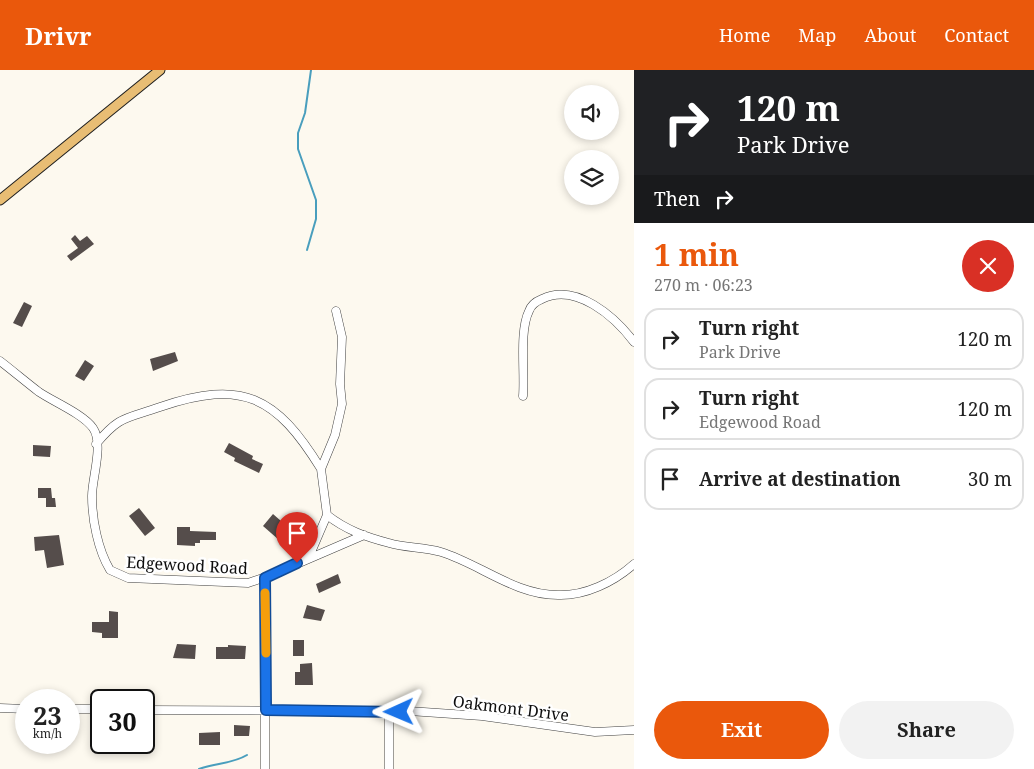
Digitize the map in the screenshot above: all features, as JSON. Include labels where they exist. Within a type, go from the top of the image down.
[{"type":"main road","points":[[0,200],[160,70]]},
{"type":"street","points":[[523,396],[524,342],[527,316],[533,304],[545,297],[564,296],[590,303],[617,323],[634,342]]},
{"type":"street","points":[[321,469],[335,435],[342,404],[340,384],[342,338],[336,311]]},
{"type":"street","points":[[0,361],[38,391],[88,423],[96,434],[96,444]]},
{"type":"street","points":[[96,444],[114,424],[125,418],[195,396],[235,394],[254,400],[283,418],[301,437],[321,469],[327,515],[342,527],[390,544],[440,552],[478,566],[519,587],[545,594],[572,594],[591,589],[620,574],[634,564]]},
{"type":"street","name":"Edgewood Road","points":[[96,444],[97,458],[92,484],[92,504],[100,543],[107,565],[116,574],[128,578],[242,583],[265,578],[295,564],[315,546],[327,515]]},
{"type":"street","points":[[295,564],[364,535]]},
{"type":"street","points":[[265,578],[265,769]]},
{"type":"street","points":[[0,708],[15,709]]},
{"type":"street","name":"Oakmont Drive","points":[[155,710],[389,712],[472,716],[595,732],[634,730]]},
{"type":"street","points":[[389,712],[389,769]]},
{"type":"building","points":[[75,235],[80,241],[87,236],[94,244],[71,261],[67,256],[78,248],[71,239]]},
{"type":"building","points":[[24,302],[32,306],[22,327],[13,323]]},
{"type":"building","points":[[175,352],[178,361],[153,371],[150,359]]},
{"type":"building","points":[[85,360],[94,366],[84,381],[75,376]]},
{"type":"building","points":[[229,443],[253,456],[252,459],[263,464],[259,473],[234,461],[235,458],[224,452]]},
{"type":"building","points":[[33,445],[51,446],[50,457],[33,456]]},
{"type":"building","points":[[38,488],[51,488],[52,498],[55,498],[56,507],[46,507],[46,498],[38,498]]},
{"type":"building","points":[[139,508],[155,528],[145,536],[129,516]]},
{"type":"building","points":[[273,514],[289,528],[279,540],[263,526]]},
{"type":"building","points":[[177,527],[190,527],[190,531],[216,532],[216,540],[200,540],[200,543],[195,543],[195,546],[177,545]]},
{"type":"building","points":[[59,535],[64,565],[47,568],[44,550],[35,551],[34,537]]},
{"type":"building","points":[[338,574],[341,583],[319,593],[316,584]]},
{"type":"building","points":[[307,605],[325,610],[321,621],[303,618]]},
{"type":"building","points":[[109,611],[118,612],[118,638],[102,638],[102,633],[92,632],[92,622],[109,622]]},
{"type":"building","points":[[293,640],[304,640],[304,656],[293,656]]},
{"type":"building","points":[[177,644],[196,645],[195,659],[173,658]]},
{"type":"building","points":[[228,645],[246,646],[245,659],[216,659],[216,647],[228,647]]},
{"type":"building","points":[[312,663],[313,685],[295,685],[295,672],[300,672],[300,664]]},
{"type":"building","points":[[234,725],[250,726],[249,736],[234,736]]},
{"type":"building","points":[[220,732],[220,745],[199,745],[199,733]]},
{"type":"waterway","points":[[307,250],[316,219],[316,200],[298,149],[298,133],[305,113],[311,70]]},
{"type":"waterway","points":[[199,769],[236,760],[247,755]]},
{"type":"slow traffic","points":[[265,593],[266,653]]},
{"type":"route","points":[[297,563],[265,578],[266,710],[399,712]]}]
